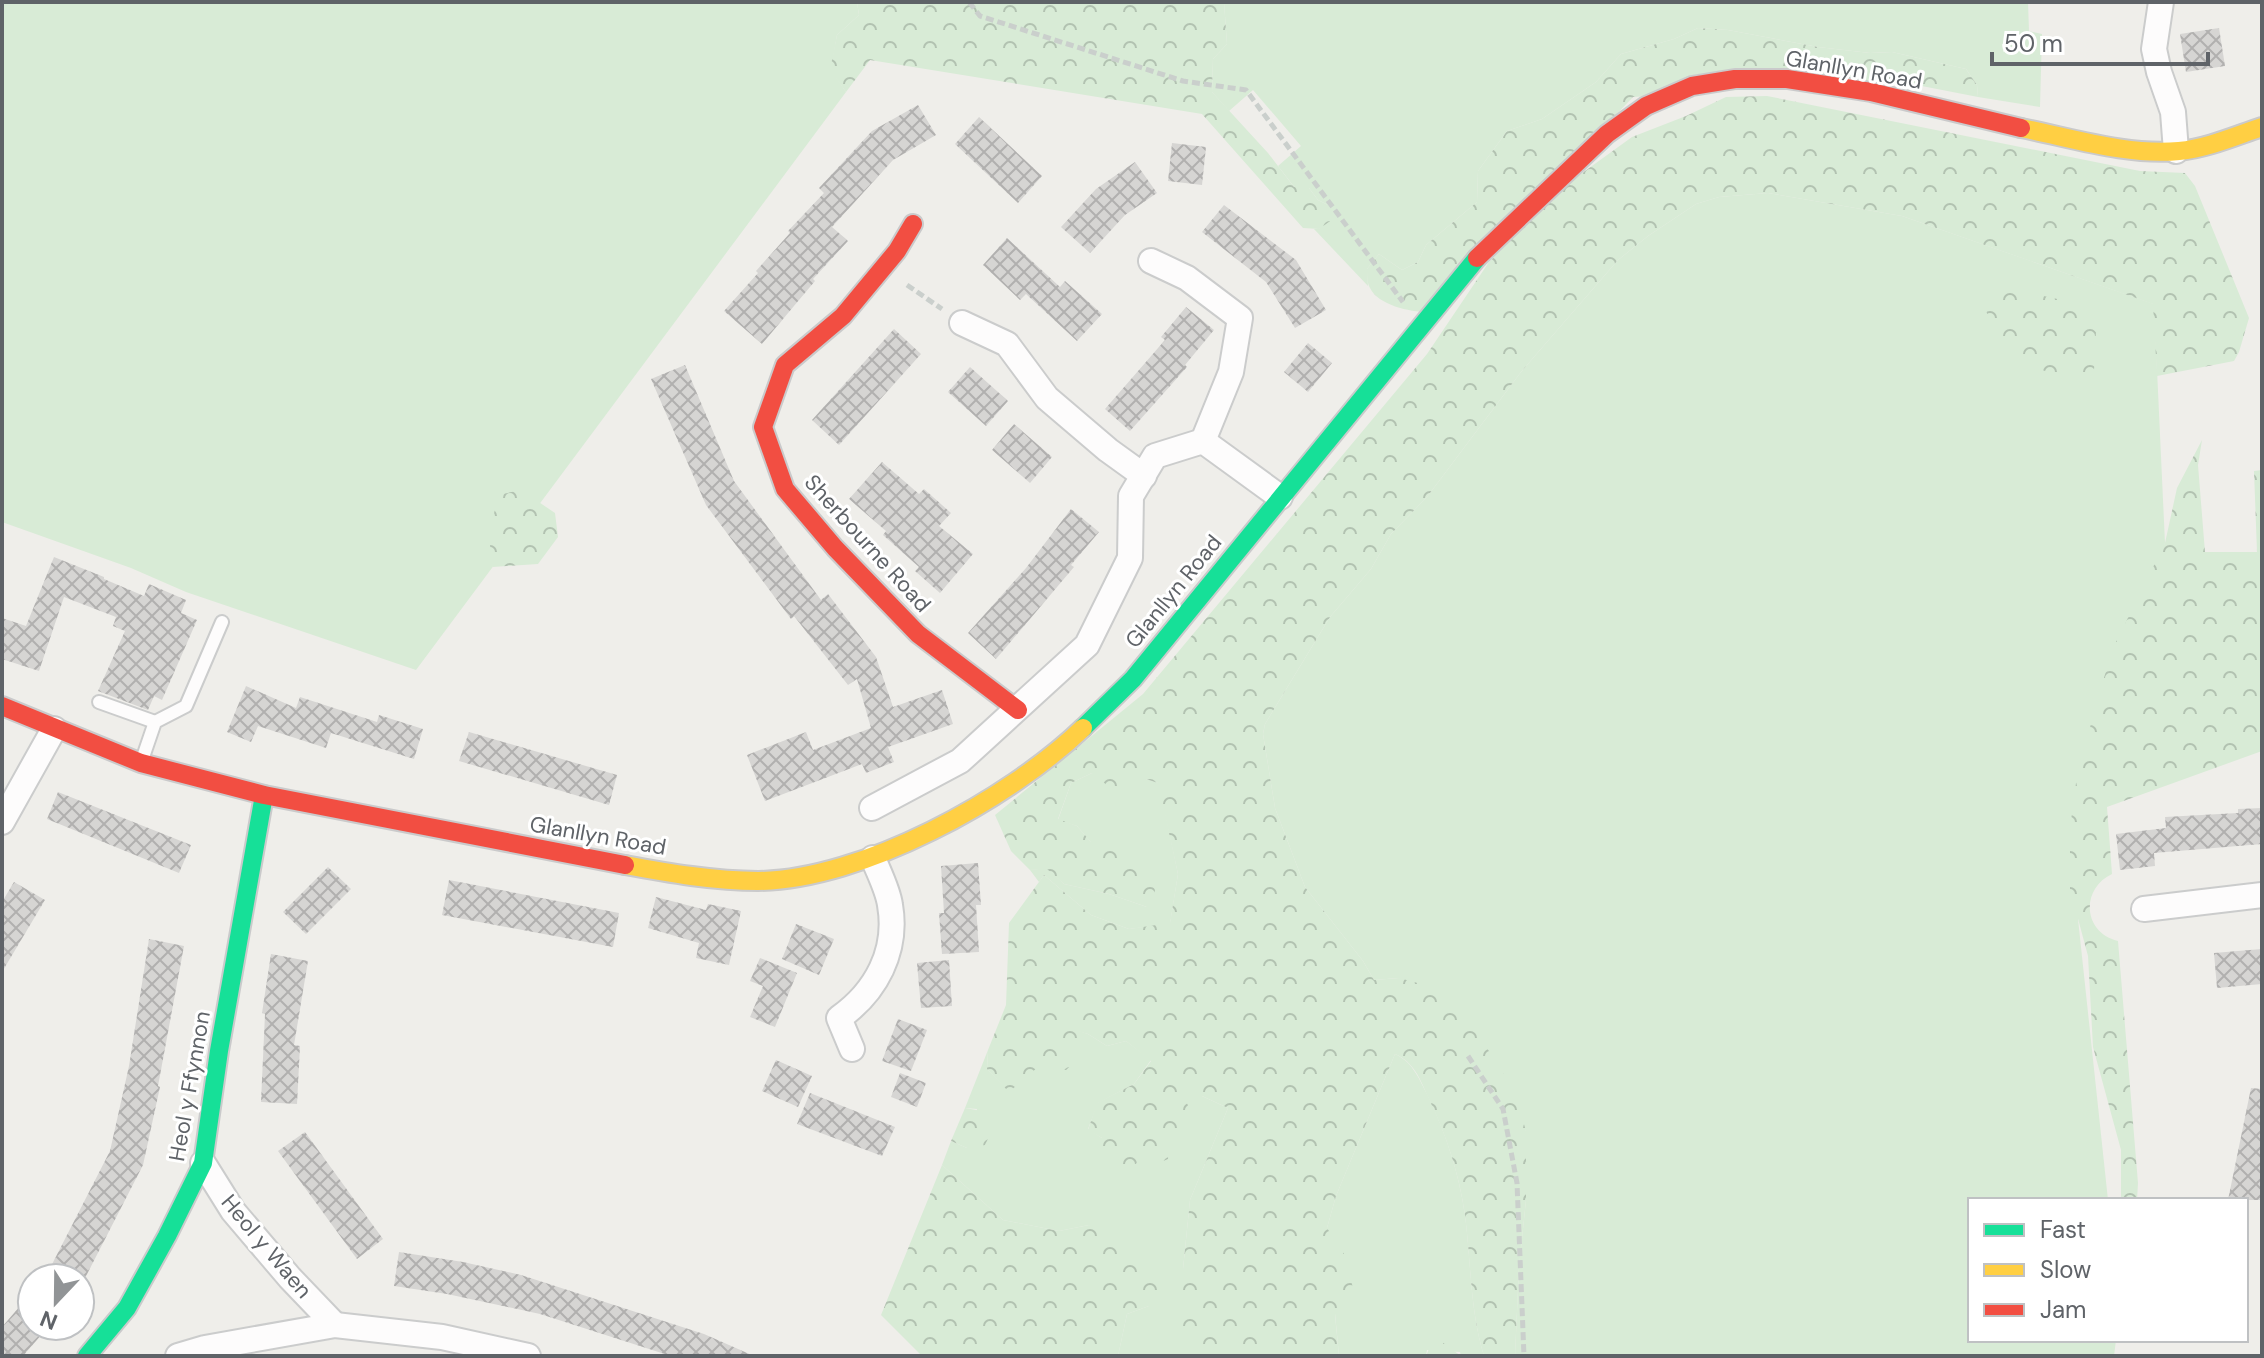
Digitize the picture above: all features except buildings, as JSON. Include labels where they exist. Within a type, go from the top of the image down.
[{"type":"street","points":[[2161,2],[2154,49],[2173,112],[2176,151]]},
{"type":"street","name":"Glanllyn Road","points":[[2,706],[141,763],[264,795],[631,866],[758,881],[802,877],[873,858],[982,804],[1060,750],[1133,679],[1482,251],[1607,134],[1646,106],[1692,86],[1735,79],[1787,79],[1871,92],[2122,148],[2176,151],[2203,147],[2262,127]]},
{"type":"street","name":"Sherbourne Road","points":[[913,224],[897,251],[843,316],[785,365],[763,427],[785,489],[835,548],[918,634],[1018,710]]},
{"type":"street","points":[[1151,261],[1187,278],[1240,318],[1231,372],[1203,441]]},
{"type":"street","points":[[962,323],[1007,344],[1047,398],[1144,476]]},
{"type":"street","points":[[872,808],[960,761],[1087,645],[1130,558],[1131,496],[1155,456],[1203,441]]},
{"type":"street","points":[[1203,441],[1280,497]]},
{"type":"street","points":[[2,822],[54,729]]},
{"type":"street","name":"Heol y Ffynnon","points":[[87,1356],[127,1308],[203,1163],[219,1051],[264,795]]},
{"type":"street","points":[[852,1049],[830,1014],[857,1005],[875,985],[885,958],[891,926],[890,904],[873,858]]},
{"type":"street","points":[[2144,909],[2262,895]]},
{"type":"street","name":"Heol y Waen","points":[[203,1163],[233,1211],[335,1325]]},
{"type":"street","name":"Heol y Waen","points":[[178,1356],[205,1348],[335,1325],[442,1337],[528,1356]]},
{"type":"lane","points":[[141,763],[155,722],[186,706],[222,622]]},
{"type":"lane","points":[[99,702],[155,722]]},
{"type":"path","points":[[969,2],[980,16],[1168,77],[1246,90],[1421,325]]},
{"type":"path","points":[[883,268],[962,323]]},
{"type":"path","points":[[1468,1056],[1503,1109],[1517,1183],[1524,1356]]},
{"type":"green space","points":[[2,2],[857,2],[859,15],[837,35],[831,70],[846,92],[416,670],[186,592],[131,568],[2,522]]},
{"type":"green space","points":[[857,2],[1224,2],[1227,44],[1213,59],[1212,92],[1268,153],[1294,187],[1309,188],[1318,200],[1330,206],[1333,219],[1319,229],[1303,228],[1202,114],[870,60],[846,92],[830,70],[837,35],[859,15]]},
{"type":"green space","points":[[1224,2],[2028,2],[2029,31],[2042,34],[2040,107],[1978,97],[1977,85],[1966,69],[1892,52],[1870,53],[1818,47],[1728,30],[1698,28],[1674,39],[1621,54],[1596,82],[1542,119],[1507,131],[1478,171],[1477,202],[1426,245],[1418,262],[1402,270],[1379,254],[1367,269],[1368,286],[1314,229],[1319,229],[1330,206],[1318,200],[1309,188],[1295,188],[1278,166],[1301,146],[1253,90],[1229,111],[1212,92],[1213,59],[1227,44]]},
{"type":"green space","points":[[1698,28],[1728,30],[1818,47],[1870,53],[1892,52],[1966,69],[1977,85],[1978,97],[1891,80],[1633,97],[1427,312],[1395,306],[1374,294],[1368,284],[1367,269],[1379,254],[1402,270],[1418,262],[1426,245],[1477,202],[1478,171],[1507,131],[1542,119],[1596,82],[1621,54],[1674,39]]},
{"type":"green space","points":[[1767,96],[2140,171],[2185,173],[2195,186],[2249,318],[2239,352],[2234,361],[2157,376],[2153,304],[1902,216],[1768,193],[1719,197],[1696,204],[1618,260],[1521,372],[1427,497],[1391,534],[1371,569],[1330,617],[1265,724],[1263,734],[1275,808],[1305,887],[1363,961],[1374,980],[1399,978],[1433,987],[1473,1028],[1500,1067],[1519,1107],[1526,1131],[1526,1200],[1515,1356],[1484,1356],[1476,1322],[1465,1215],[1455,1169],[1441,1125],[1419,1078],[1412,1066],[1395,1054],[1336,1196],[1327,1228],[1348,1260],[1353,1290],[1335,1315],[1339,1356],[1183,1356],[1183,1269],[1190,1200],[1228,1108],[1202,1096],[1184,1096],[1189,1108],[1188,1129],[1169,1136],[1168,1159],[1154,1165],[1139,1161],[1121,1177],[1101,1160],[1102,1138],[1088,1130],[1097,1103],[1134,1084],[1151,1061],[1126,1041],[1107,1046],[1077,1031],[1078,1059],[1066,1070],[1038,1067],[1009,1092],[987,1069],[988,1050],[1006,1005],[1009,923],[1044,875],[1091,915],[1129,929],[1170,923],[1178,874],[1158,783],[1146,779],[1135,789],[1108,786],[1092,773],[1071,783],[1058,819],[1077,826],[1091,842],[1133,842],[1150,870],[1155,891],[1147,907],[1064,884],[1047,869],[1030,870],[1011,851],[995,815],[1143,694],[1427,354],[1489,262],[1567,184],[1632,137],[1726,97]]},
{"type":"green space","points":[[1768,193],[1902,216],[2154,304],[2165,543],[2078,919],[2108,1198],[1968,1198],[1968,1342],[2116,1342],[2114,1356],[1515,1356],[1526,1200],[1526,1131],[1399,978],[1374,980],[1363,961],[1305,887],[1275,808],[1263,734],[1265,724],[1330,617],[1371,569],[1391,534],[1427,497],[1521,372],[1618,260],[1696,204],[1719,197]]},
{"type":"green space","points":[[2007,288],[2067,301],[2096,332],[2094,370],[2068,378],[2032,367],[1994,346],[1986,309]]},
{"type":"green space","points":[[2202,440],[2198,465],[2205,552],[2257,552],[2254,471],[2262,470],[2262,751],[2107,807],[2112,874],[2095,890],[2090,910],[2098,929],[2118,941],[2138,1183],[2137,1198],[2121,1198],[2121,1150],[2093,1047],[2088,956],[2070,889],[2070,828],[2076,783],[2098,696],[2115,644],[2165,543],[2177,488]]},
{"type":"green space","points":[[521,490],[555,513],[558,537],[538,564],[493,567],[489,537],[498,495]]},
{"type":"green space","points":[[1092,773],[1159,783],[1178,874],[1170,924],[1129,929],[1091,915],[1044,875],[1039,882],[1030,870],[1047,868],[1064,884],[1147,907],[1077,826],[1058,820],[1071,783]]},
{"type":"green space","points":[[1076,1030],[1107,1046],[1126,1041],[1151,1060],[1134,1084],[1098,1103],[1088,1129],[1102,1138],[1169,1135],[1184,1096],[1202,1096],[1228,1108],[1190,1200],[1183,1269],[1183,1356],[1118,1356],[1127,1314],[1149,1306],[1089,1225],[1059,1231],[1003,1220],[942,1165],[951,1141],[967,1148],[977,1109],[965,1108],[988,1050],[987,1069],[1009,1091]]},
{"type":"green space","points":[[1395,1054],[1411,1066],[1422,1083],[1441,1125],[1455,1169],[1465,1215],[1476,1321],[1484,1356],[1461,1356],[1460,1352],[1427,1350],[1426,1356],[1339,1356],[1327,1228],[1336,1196]]},
{"type":"green space","points":[[965,1108],[993,1113],[994,1126],[985,1145],[967,1148],[951,1141]]},
{"type":"green space","points":[[942,1165],[1003,1220],[1059,1231],[1089,1225],[1138,1259],[1158,1289],[1149,1306],[1127,1314],[1118,1356],[922,1356],[881,1315]]},
{"type":"green space","points":[[1442,1342],[1461,1356],[1426,1356],[1431,1344]]},
{"type":"traffic: fast","points":[[1083,728],[1133,679],[1477,258]]},
{"type":"traffic: fast","points":[[87,1356],[127,1308],[203,1163],[219,1051],[264,795]]},
{"type":"traffic: slow","points":[[2021,128],[2100,145],[2160,152],[2200,147],[2262,127]]},
{"type":"traffic: slow","points":[[625,865],[742,881],[799,877],[842,867],[932,831],[975,807],[1016,782],[1083,728]]},
{"type":"traffic: jam","points":[[1477,258],[1607,134],[1646,106],[1692,86],[1735,79],[1787,79],[1871,92],[2021,128]]},
{"type":"traffic: jam","points":[[913,224],[897,251],[843,316],[785,365],[763,427],[785,489],[835,548],[918,634],[1018,710]]},
{"type":"traffic: jam","points":[[2,706],[141,763],[264,795],[625,865]]}]
